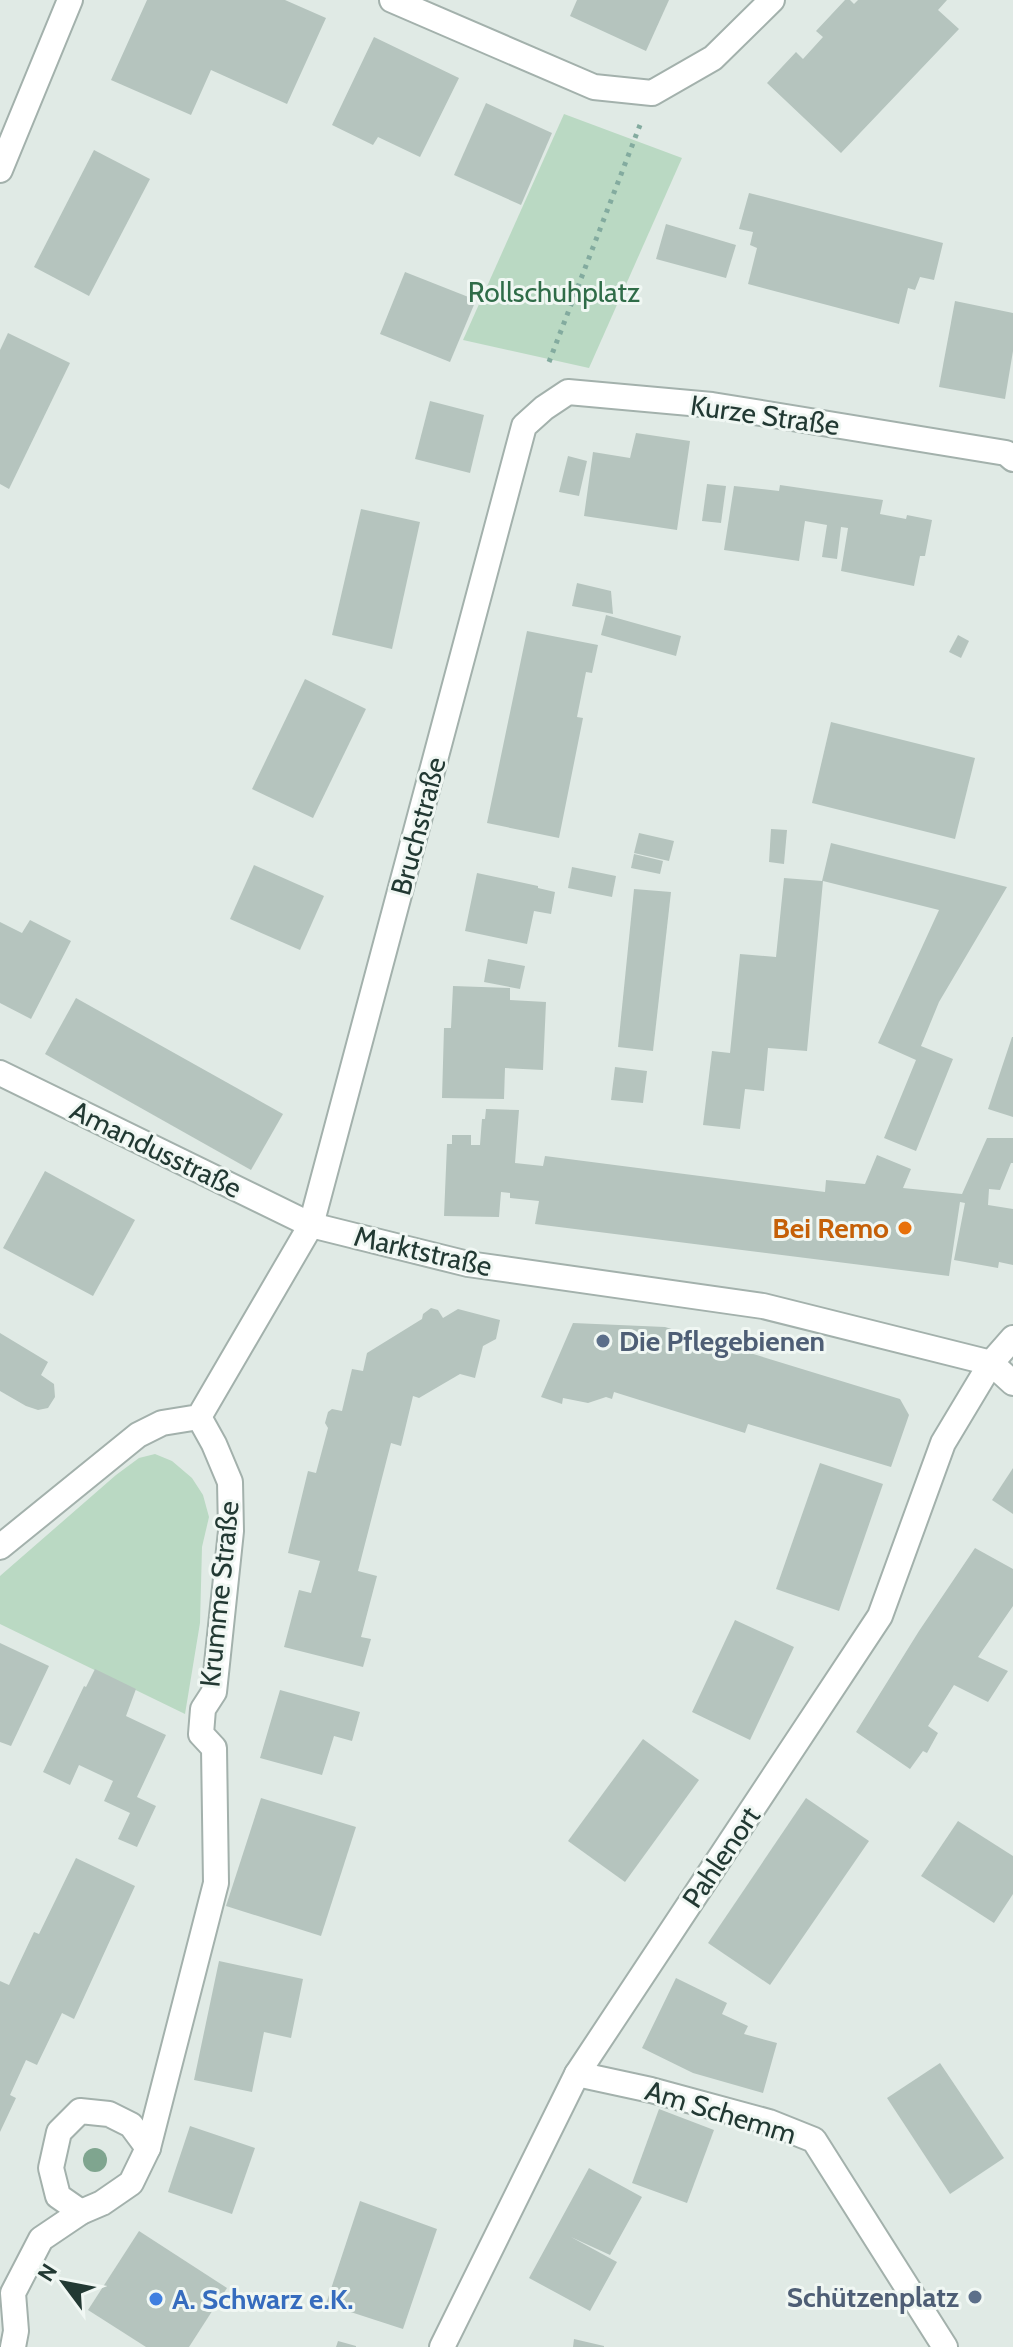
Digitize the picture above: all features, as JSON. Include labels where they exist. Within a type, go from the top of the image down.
[{"type":"street","points":[[0,170],[70,0]]},
{"type":"street","points":[[392,0],[594,87],[652,93],[713,58],[772,0]]},
{"type":"street","name":"Kurze Straße","points":[[524,426],[568,392],[712,405],[1006,453],[1013,459]]},
{"type":"street","name":"Bruchstraße","points":[[311,1225],[524,426]]},
{"type":"street","name":"Amandusstraße","points":[[0,1073],[311,1225]]},
{"type":"street","points":[[0,1547],[138,1435],[162,1423],[199,1417],[311,1225]]},
{"type":"street","name":"Marktstraße","points":[[311,1225],[468,1264],[763,1306],[991,1363]]},
{"type":"street","name":"Pahlenort","points":[[442,2347],[577,2074],[880,1616],[943,1443],[991,1363],[1013,1338]]},
{"type":"street","points":[[991,1363],[1013,1383]]},
{"type":"street","name":"Krumme Straße","points":[[13,2347],[16,2331],[13,2293],[41,2239],[131,2183],[148,2148],[216,1883],[214,1748],[201,1734],[203,1709],[214,1692],[231,1531],[230,1482],[199,1417]]},
{"type":"street","name":"Am Schemm","points":[[577,2074],[651,2090],[769,2122],[814,2140],[945,2347]]},
{"type":"street","points":[[81,2212],[58,2196],[51,2168],[59,2132],[80,2111],[109,2114],[131,2125],[148,2148]]},
{"type":"path","points":[[546,368],[652,93]]},
{"type":"green space","name":"Rollschuhplatz","points":[[564,114],[682,158],[589,368],[463,340]]},
{"type":"green space","points":[[155,1454],[172,1461],[192,1478],[203,1495],[209,1517],[202,1547],[200,1623],[185,1714],[0,1624],[0,1576],[116,1475],[139,1458]]},
{"type":"building","points":[[147,0],[285,0],[326,18],[287,104],[211,70],[191,115],[111,80]]},
{"type":"building","points":[[577,0],[669,0],[646,51],[570,16]]},
{"type":"building","points":[[845,0],[854,4],[858,0],[947,0],[938,10],[959,29],[841,153],[767,83],[796,52],[803,59],[823,37],[816,31]]},
{"type":"building","points":[[374,37],[459,78],[420,157],[378,137],[373,145],[332,125]]},
{"type":"building","points":[[486,103],[552,133],[521,205],[454,175]]},
{"type":"building","points":[[94,150],[150,179],[89,296],[34,267]]},
{"type":"building","points":[[749,193],[943,243],[934,280],[920,277],[915,290],[908,288],[899,324],[748,284],[757,248],[750,245],[753,232],[739,229]]},
{"type":"building","points":[[666,224],[736,245],[726,278],[656,259]]},
{"type":"building","points":[[405,272],[476,300],[450,362],[380,334]]},
{"type":"building","points":[[955,301],[1013,313],[1013,351],[1005,399],[939,387]]},
{"type":"building","points":[[8,333],[70,363],[9,489],[0,484],[0,350]]},
{"type":"building","points":[[430,401],[484,415],[470,473],[415,459]]},
{"type":"building","points":[[636,433],[690,441],[677,530],[584,516],[593,452],[630,458]]},
{"type":"building","points":[[568,456],[587,461],[579,496],[559,492]]},
{"type":"building","points":[[707,484],[726,486],[721,523],[702,521]]},
{"type":"building","points":[[780,485],[883,500],[880,514],[932,520],[925,556],[920,556],[914,586],[841,571],[848,528],[841,527],[837,559],[822,557],[827,525],[805,521],[799,561],[724,550],[734,486],[779,491]]},
{"type":"building","points":[[361,509],[420,522],[392,649],[332,635]]},
{"type":"building","points":[[577,583],[611,591],[613,614],[572,606]]},
{"type":"building","points":[[606,615],[681,636],[676,656],[601,635]]},
{"type":"building","points":[[527,631],[598,645],[592,673],[586,672],[577,717],[583,718],[559,838],[487,823]]},
{"type":"building","points":[[958,635],[969,641],[961,658],[949,652]]},
{"type":"building","points":[[305,679],[366,709],[313,818],[252,789]]},
{"type":"building","points":[[831,722],[975,758],[955,839],[812,803]]},
{"type":"building","points":[[771,829],[787,830],[784,864],[769,862]]},
{"type":"building","points":[[639,833],[674,841],[669,861],[634,853]]},
{"type":"building","points":[[831,843],[1007,887],[939,1002],[921,1046],[953,1059],[916,1151],[884,1138],[916,1060],[878,1043],[939,910],[823,881],[807,1051],[768,1048],[764,1091],[745,1089],[740,1129],[703,1125],[712,1051],[730,1053],[740,954],[776,957],[784,878],[822,881]]},
{"type":"building","points":[[634,854],[663,861],[660,874],[631,868]]},
{"type":"building","points":[[254,865],[324,896],[300,950],[230,919]]},
{"type":"building","points":[[572,867],[616,876],[612,897],[568,888]]},
{"type":"building","points":[[477,873],[555,892],[551,914],[534,911],[527,944],[465,931]]},
{"type":"building","points":[[634,889],[671,892],[653,1051],[618,1047]]},
{"type":"building","points":[[30,920],[71,941],[31,1019],[0,1003],[0,922],[22,933]]},
{"type":"building","points":[[488,959],[525,966],[520,989],[484,982]]},
{"type":"building","points":[[453,986],[510,988],[510,1000],[546,1002],[543,1070],[505,1068],[504,1099],[442,1098],[444,1028],[451,1028]]},
{"type":"building","points":[[76,998],[283,1114],[251,1170],[45,1054]]},
{"type":"building","points":[[1013,1037],[1013,1117],[988,1109]]},
{"type":"building","points":[[615,1067],[647,1071],[643,1103],[611,1100]]},
{"type":"building","points":[[486,1109],[519,1110],[515,1163],[543,1166],[545,1156],[825,1192],[826,1180],[865,1184],[877,1155],[911,1169],[903,1188],[962,1194],[987,1138],[1013,1138],[1013,1163],[1000,1190],[989,1189],[988,1205],[1013,1209],[1013,1265],[999,1262],[998,1268],[954,1260],[965,1203],[960,1202],[949,1276],[535,1224],[539,1201],[510,1198],[510,1193],[501,1192],[499,1217],[444,1216],[447,1144],[452,1144],[452,1135],[471,1135],[471,1145],[480,1145]]},
{"type":"building","points":[[45,1171],[135,1220],[93,1296],[3,1248]]},
{"type":"building","points":[[431,1308],[438,1310],[443,1318],[458,1309],[500,1320],[496,1339],[483,1346],[475,1378],[460,1374],[419,1398],[413,1396],[401,1446],[391,1443],[358,1571],[377,1576],[361,1637],[371,1639],[363,1667],[284,1647],[299,1590],[311,1593],[320,1561],[288,1553],[308,1471],[316,1473],[328,1428],[325,1423],[328,1412],[332,1409],[342,1411],[352,1369],[363,1371],[367,1353],[422,1319]]},
{"type":"building","points":[[573,1323],[665,1327],[900,1399],[909,1415],[891,1467],[748,1424],[745,1433],[614,1392],[612,1399],[606,1397],[588,1403],[563,1398],[562,1404],[541,1397]]},
{"type":"building","points":[[0,1333],[48,1362],[41,1375],[54,1384],[55,1397],[48,1408],[38,1410],[26,1406],[0,1391]]},
{"type":"building","points":[[820,1463],[883,1484],[839,1611],[776,1589]]},
{"type":"building","points":[[1013,1468],[1013,1514],[992,1500]]},
{"type":"building","points":[[975,1548],[1013,1569],[1013,1606],[978,1657],[1008,1671],[988,1702],[954,1685],[928,1726],[938,1733],[927,1753],[923,1751],[910,1769],[856,1732]]},
{"type":"building","points":[[735,1620],[794,1647],[750,1740],[692,1712]]},
{"type":"building","points":[[0,1643],[49,1666],[11,1746],[0,1742]]},
{"type":"building","points":[[95,1669],[136,1689],[126,1716],[166,1735],[137,1797],[156,1806],[137,1847],[118,1839],[130,1813],[104,1801],[113,1781],[79,1765],[70,1785],[43,1772]]},
{"type":"building","points":[[280,1690],[360,1712],[352,1741],[334,1736],[322,1775],[260,1758]]},
{"type":"building","points":[[643,1739],[699,1780],[625,1882],[568,1841]]},
{"type":"building","points":[[261,1798],[356,1827],[321,1936],[226,1906]]},
{"type":"building","points":[[806,1798],[869,1841],[770,1985],[708,1943]]},
{"type":"building","points":[[958,1821],[1013,1856],[1013,1894],[994,1923],[921,1876]]},
{"type":"building","points":[[76,1858],[135,1886],[74,2019],[62,2013],[37,2065],[26,2060],[10,2095],[16,2098],[0,2132],[0,1981],[9,1985],[34,1932],[39,1934]]},
{"type":"building","points":[[219,1961],[303,1979],[291,2038],[264,2032],[252,2092],[194,2080]]},
{"type":"building","points":[[676,1978],[727,2003],[722,2014],[748,2026],[744,2034],[777,2043],[763,2093],[693,2073],[642,2048]]},
{"type":"building","points":[[940,2063],[1004,2158],[950,2194],[887,2098]]},
{"type":"building","points":[[659,2109],[714,2130],[687,2203],[632,2183]]},
{"type":"building","points":[[190,2126],[255,2148],[232,2214],[168,2192]]},
{"type":"building","points":[[589,2168],[642,2197],[610,2255],[571,2237],[617,2262],[590,2311],[529,2278]]},
{"type":"building","points":[[360,2201],[437,2229],[403,2329],[326,2304]]},
{"type":"building","points":[[139,2231],[227,2288],[189,2347],[146,2347],[88,2310]]},
{"type":"building","points":[[574,2339],[604,2346],[604,2347],[573,2347]]},
{"type":"building","points":[[338,2341],[356,2346],[356,2347],[336,2347]]},
{"type":"place","name":"Bei Remo","points":[[905,1228]]},
{"type":"place","name":"Die Pflegebienen","points":[[603,1341]]},
{"type":"place","name":"Schützenplatz","points":[[975,2297]]},
{"type":"place","name":"A. Schwarz e.K.","points":[[156,2299]]}]
